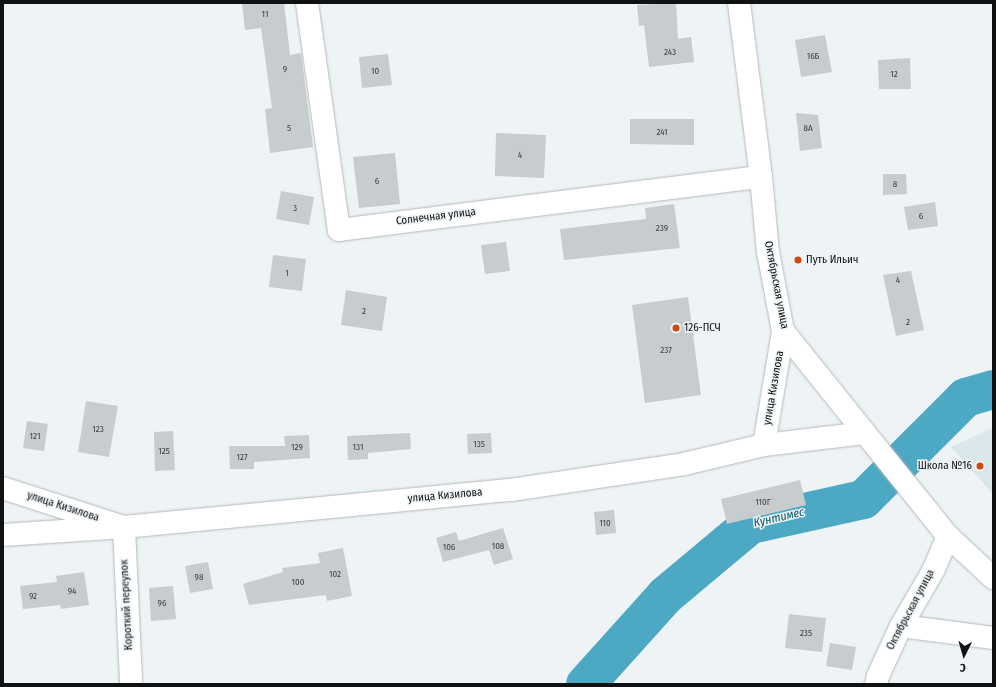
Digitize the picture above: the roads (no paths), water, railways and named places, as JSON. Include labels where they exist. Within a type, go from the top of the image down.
[{"type":"street","name":"Солнечная улица","points":[[307,3],[339,230],[761,177]]},
{"type":"street","name":"Октябрьская улица","points":[[739,3],[761,177],[768,252],[783,331],[948,536],[993,578]]},
{"type":"street","name":"улица Кизилова","points":[[764,445],[783,331]]},
{"type":"street","name":"улица Кизилова","points":[[3,535],[124,527],[511,490],[684,464],[764,445],[864,433]]},
{"type":"street","name":"улица Кизилова","points":[[3,488],[124,527]]},
{"type":"street","name":"Короткий переулок","points":[[124,527],[131,684]]},
{"type":"street","name":"Октябрьская улица","points":[[876,684],[878,676],[901,626],[934,569],[948,536]]},
{"type":"street","points":[[901,626],[993,638]]},
{"type":"waterway","name":"Кунтимес","points":[[585,684],[665,595],[750,524],[863,499],[965,397],[993,389]]},
{"type":"place","name":"Путь Ильич","points":[[798,260]]},
{"type":"place","name":"126-ПСЧ","points":[[676,328]]},
{"type":"place","name":"Школа №16","points":[[980,466]]}]
